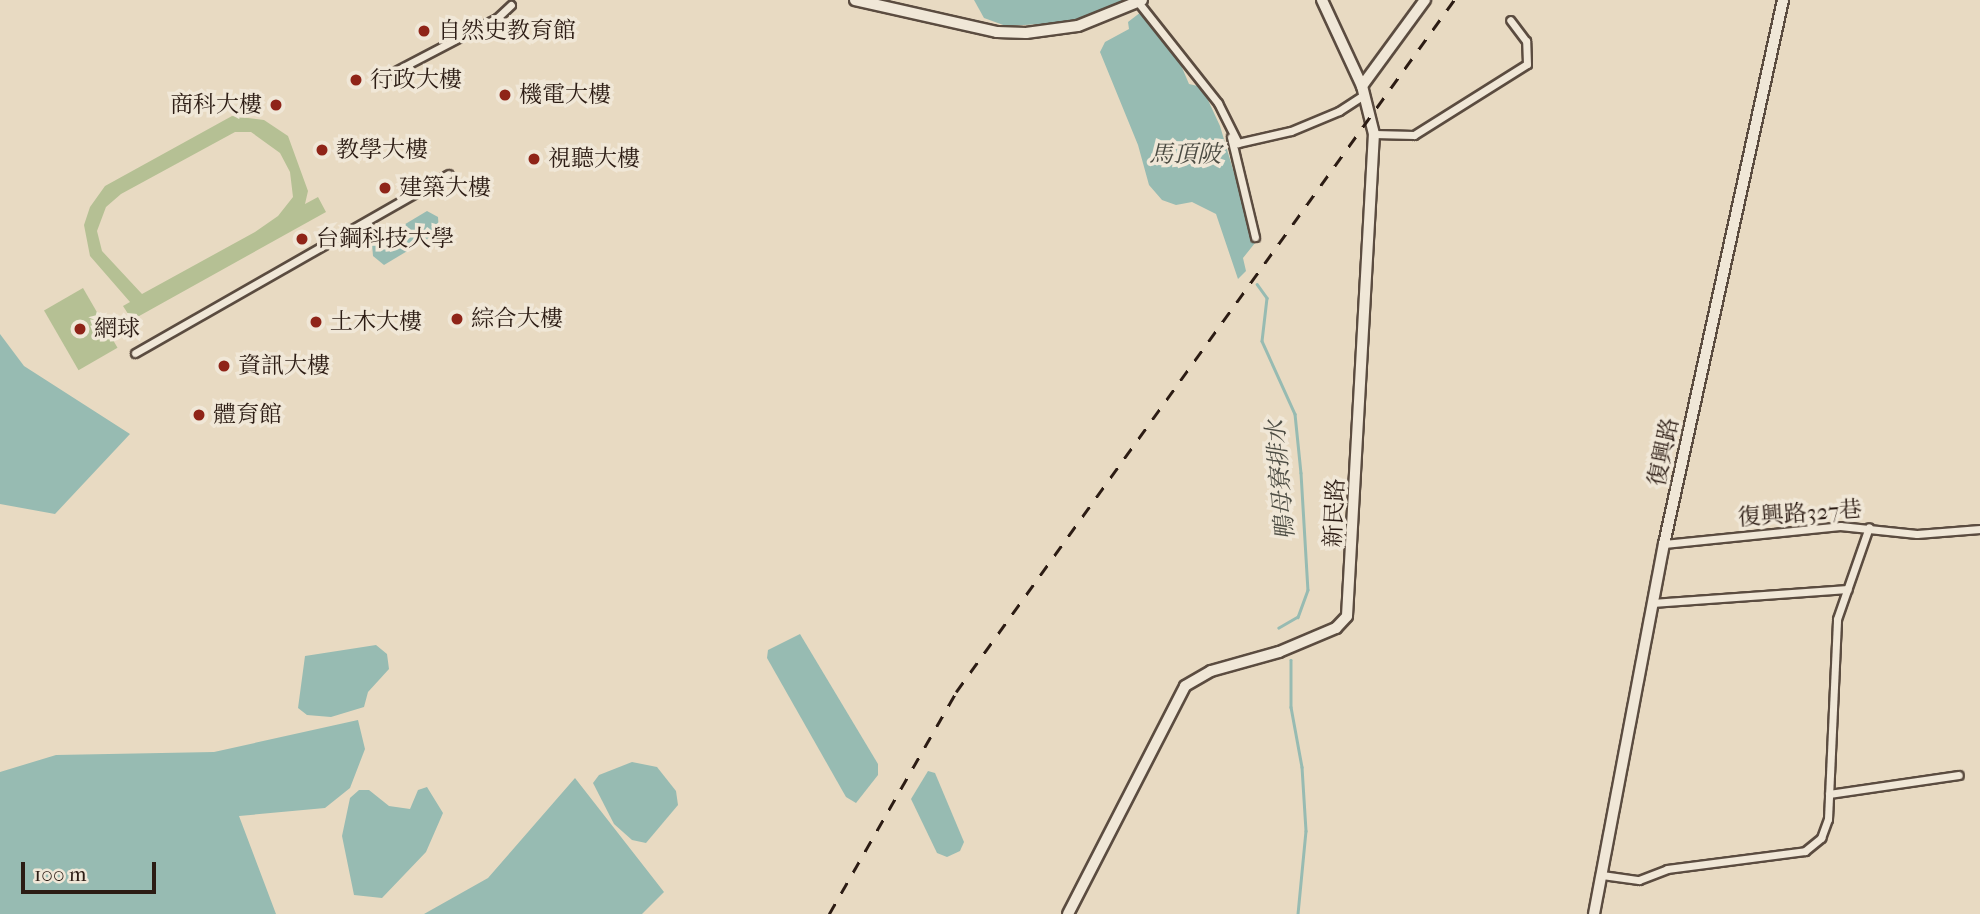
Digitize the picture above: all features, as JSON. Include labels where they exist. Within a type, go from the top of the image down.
[{"type":"street","points":[[855,0],[998,32],[1026,33],[1078,26],[1140,1],[1217,103],[1231,136],[1255,237]]},
{"type":"street","name":"新民路","points":[[1068,914],[1185,686],[1211,671],[1279,652],[1336,628],[1347,616],[1374,134],[1362,91],[1322,0]]},
{"type":"street","points":[[1231,136],[1246,145],[1339,111],[1362,91],[1425,0]]},
{"type":"street","name":"復興路","points":[[1594,914],[1664,544],[1783,0]]},
{"type":"street","points":[[382,78],[497,18],[511,5]]},
{"type":"street","points":[[1374,134],[1415,135],[1527,64],[1526,41],[1510,20]]},
{"type":"street","points":[[135,353],[449,174]]},
{"type":"street","name":"復興路327巷","points":[[1664,544],[1840,526],[1917,534],[1980,529]]},
{"type":"street","points":[[1602,875],[1631,881],[1667,869],[1805,850],[1826,829],[1832,659],[1837,619],[1869,527]]},
{"type":"street","points":[[1652,603],[1847,589]]},
{"type":"street","points":[[1829,794],[1959,775]]},
{"type":"green space","points":[[232,116],[264,120],[288,136],[308,191],[305,204],[318,197],[326,212],[132,320],[123,306],[130,302],[90,256],[84,225],[90,207],[105,186]],"holes":[[[235,132],[251,132],[280,153],[290,172],[293,197],[278,216],[255,232],[142,294],[102,251],[97,231],[106,207],[121,194]]]},
{"type":"green space","name":"網球","points":[[83,288],[118,348],[79,370],[44,310]]},
{"type":"water","points":[[974,0],[1128,0],[1073,22],[1006,26],[984,18]]},
{"type":"water","name":"馬頂陂","points":[[1141,12],[1178,58],[1189,84],[1202,87],[1220,126],[1255,243],[1243,258],[1246,271],[1238,279],[1216,214],[1192,202],[1176,205],[1162,200],[1149,185],[1138,145],[1100,52],[1105,42],[1129,29],[1128,22]]},
{"type":"water","points":[[427,211],[438,217],[439,232],[384,265],[373,256],[372,244]]},
{"type":"water","points":[[0,334],[24,366],[130,434],[55,514],[0,504]]},
{"type":"water","points":[[800,634],[878,764],[878,775],[856,803],[846,797],[767,658],[768,650]]},
{"type":"water","points":[[376,645],[387,654],[389,669],[368,692],[364,707],[331,717],[307,715],[298,708],[305,656]]},
{"type":"water","points":[[358,720],[365,749],[350,788],[325,808],[239,816],[276,914],[0,914],[0,772],[56,755],[214,752]]},
{"type":"water","points":[[632,762],[657,767],[676,791],[678,805],[646,843],[632,840],[614,824],[593,783],[599,775]]},
{"type":"water","points":[[928,771],[935,773],[964,842],[960,851],[947,857],[937,853],[911,799]]},
{"type":"water","points":[[575,778],[664,892],[642,914],[424,914],[488,878]]},
{"type":"water","points":[[427,787],[443,813],[426,852],[382,898],[354,895],[342,836],[350,798],[359,790],[369,790],[389,806],[410,809],[418,790]]},
{"type":"waterway","name":"鴨母寮排水","points":[[1257,284],[1267,298],[1262,341],[1295,414],[1301,473],[1308,590],[1298,617],[1279,628]]},
{"type":"waterway","name":"鴨母寮排水","points":[[1291,660],[1291,707],[1302,767],[1306,831],[1298,914]]},
{"type":"railway","points":[[829,914],[956,692],[1454,0]]},
{"type":"place","name":"自然史教育館","points":[[424,31]]},
{"type":"place","name":"行政大樓","points":[[356,80]]},
{"type":"place","name":"機電大樓","points":[[505,95]]},
{"type":"place","name":"商科大樓","points":[[276,105]]},
{"type":"place","name":"教學大樓","points":[[322,150]]},
{"type":"place","name":"視聽大樓","points":[[534,159]]},
{"type":"place","name":"建築大樓","points":[[385,188]]},
{"type":"place","name":"台鋼科技大學","points":[[302,239]]},
{"type":"place","name":"綜合大樓","points":[[457,319]]},
{"type":"place","name":"土木大樓","points":[[316,322]]},
{"type":"place","name":"網球","points":[[80,329]]},
{"type":"place","name":"資訊大樓","points":[[224,366]]},
{"type":"place","name":"體育館","points":[[199,415]]}]
